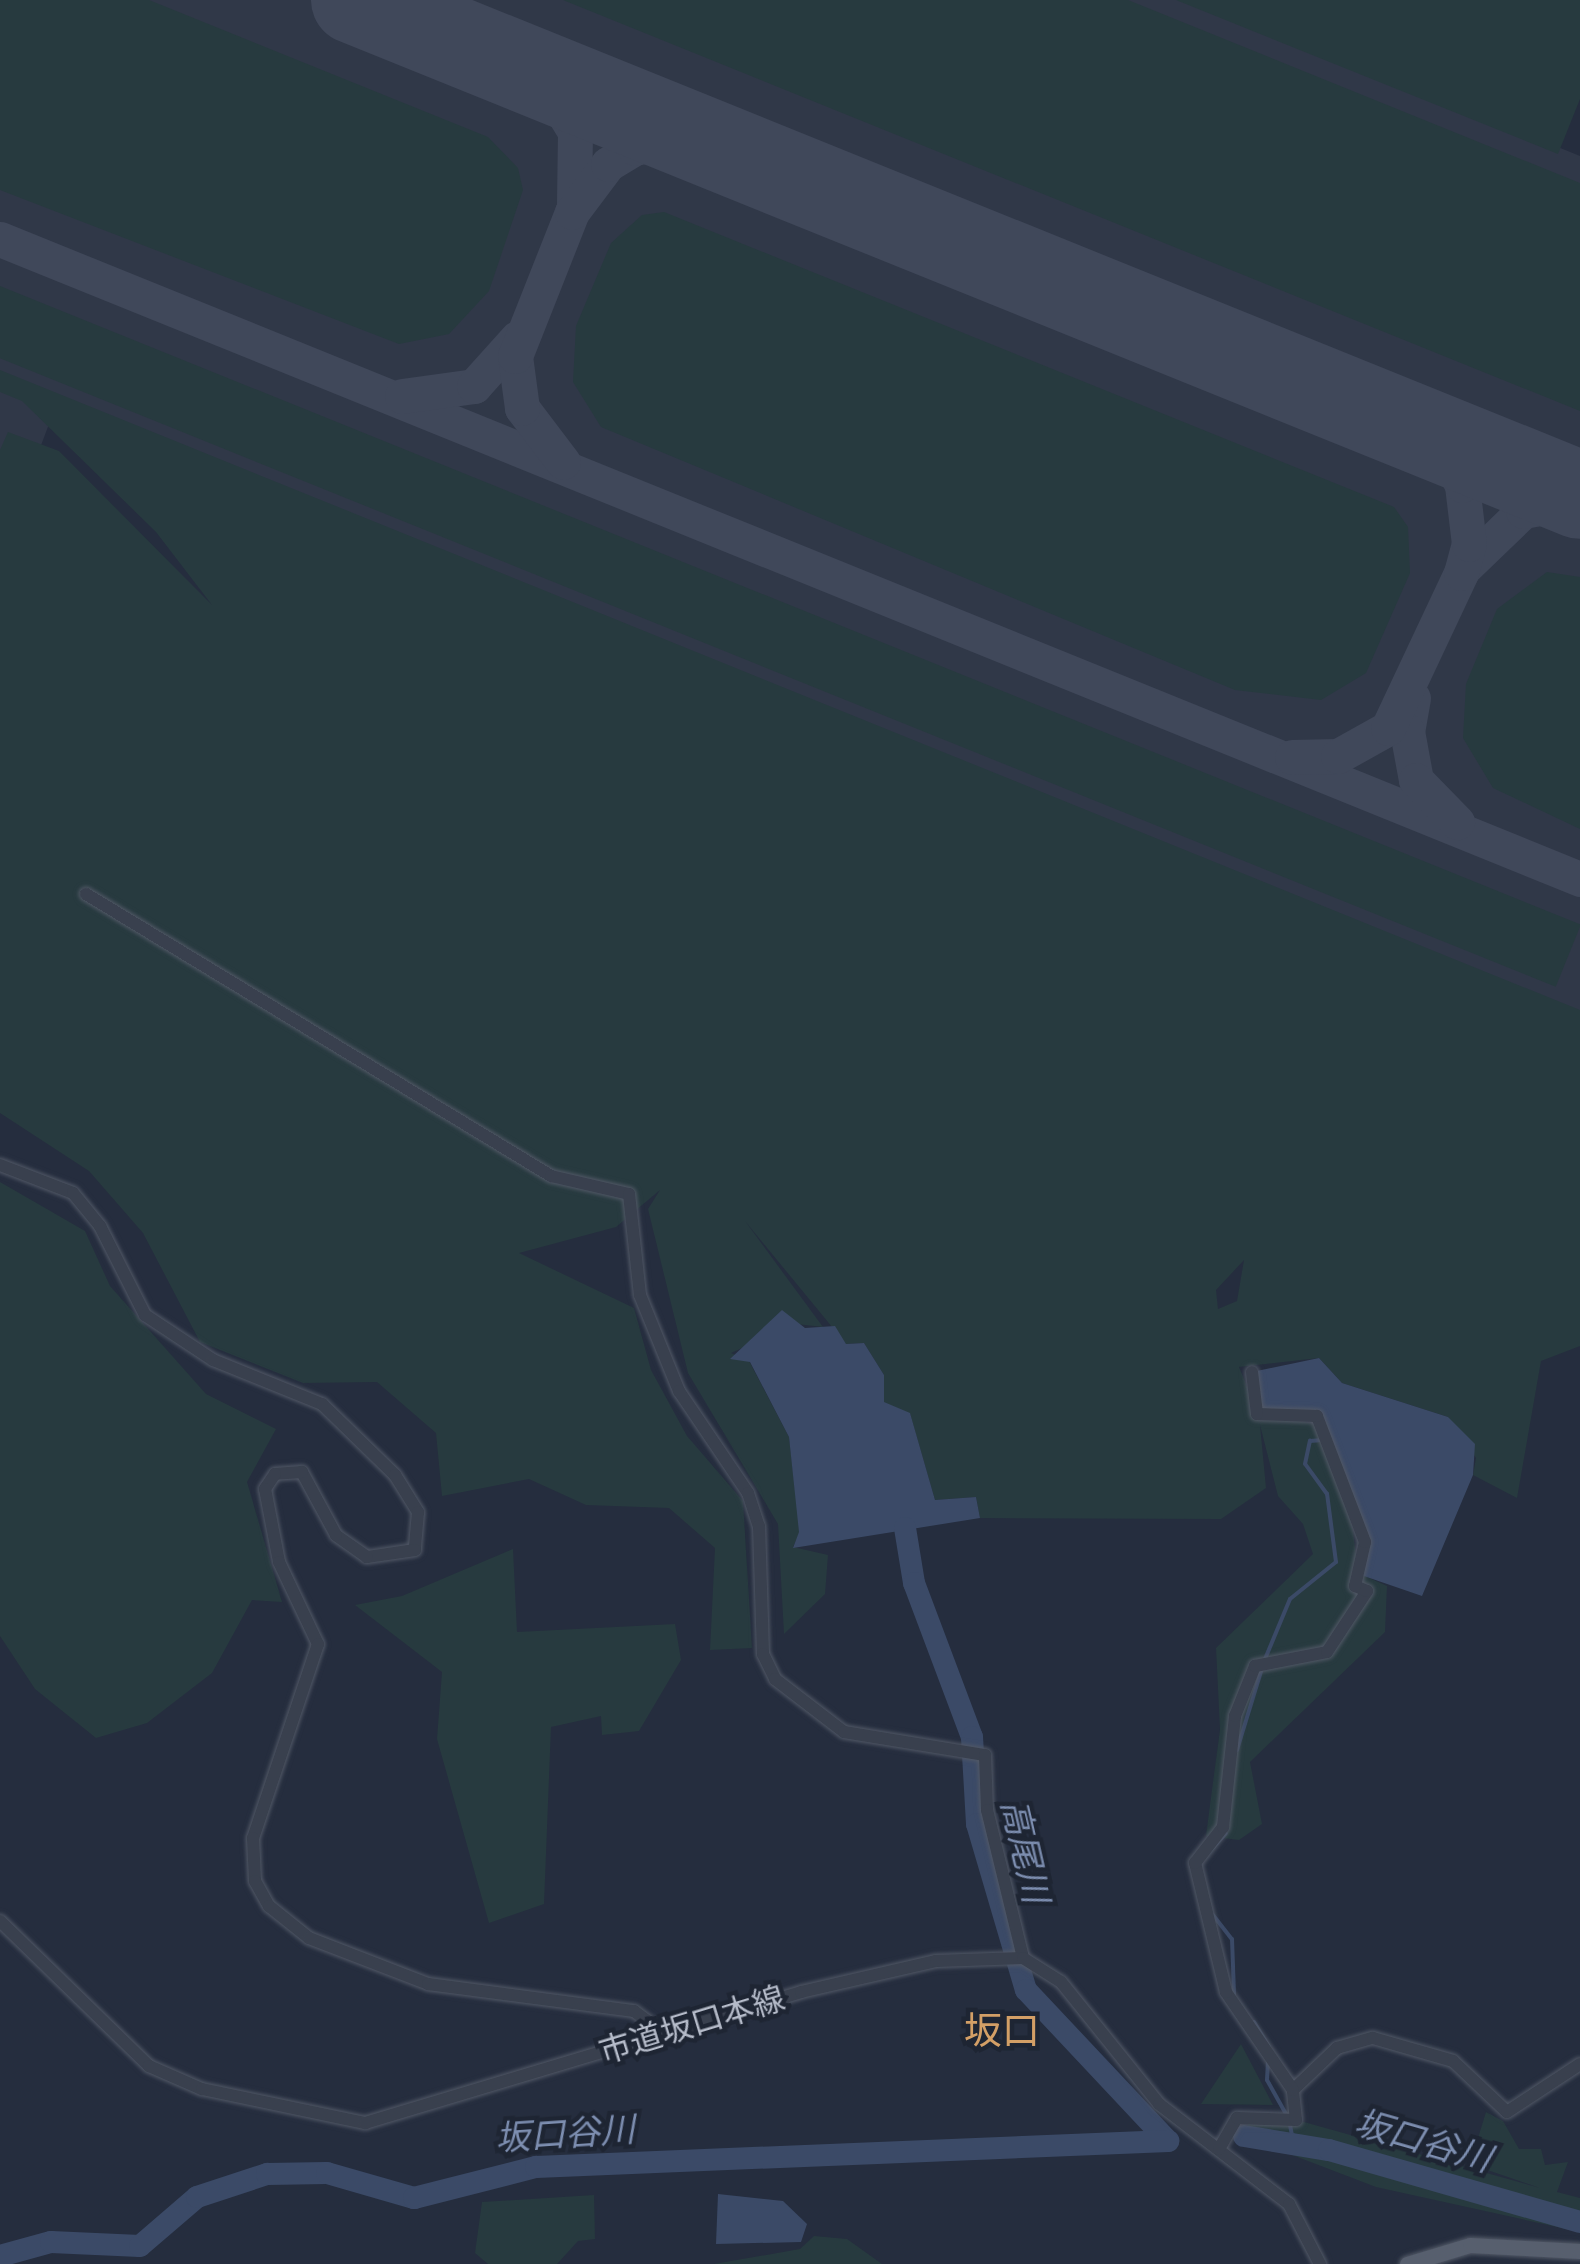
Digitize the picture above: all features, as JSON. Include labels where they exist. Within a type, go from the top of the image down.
[{"type":"main road","points":[[1408,2264],[1470,2245],[1580,2251]]},
{"type":"street","points":[[86,894],[551,1176],[629,1194],[646,1312],[680,1391],[748,1492],[759,1526],[763,1654],[775,1679],[844,1732],[985,1755],[987,1810],[1022,1958]]},
{"type":"street","points":[[0,1165],[72,1192],[100,1226],[145,1315],[212,1360],[322,1404],[395,1475],[418,1512],[415,1550],[367,1557],[336,1535],[302,1472],[275,1474],[265,1489],[279,1562],[318,1644],[253,1838],[255,1881],[269,1906],[310,1938],[428,1984],[634,2011],[663,2033]]},
{"type":"street","points":[[1219,2149],[1237,2118],[1296,2120],[1293,2090],[1226,1992],[1195,1863],[1222,1827],[1235,1716],[1254,1666],[1327,1652],[1367,1591],[1354,1586],[1365,1542],[1318,1416],[1258,1414],[1252,1372]]},
{"type":"street","name":"市道坂口本線","points":[[0,1921],[149,2066],[328,2121],[400,2118],[663,2033],[979,1954],[1022,1958],[1061,1982],[1159,2104],[1289,2204],[1320,2264]]},
{"type":"street","points":[[1293,2090],[1337,2048],[1373,2038],[1453,2061],[1507,2112],[1580,2064]]},
{"type":"shaded area","points":[[0,0],[1197,0],[1580,156],[1580,1049],[49,424],[12,523],[0,521]]},
{"type":"green space","points":[[0,0],[149,0],[488,137],[518,168],[523,190],[489,291],[449,334],[399,344],[0,190]]},
{"type":"green space","points":[[563,0],[1128,0],[1580,183],[1580,411]]},
{"type":"green space","points":[[1176,0],[1580,0],[1580,99],[1558,154]]},
{"type":"green space","points":[[664,212],[1394,507],[1408,527],[1410,573],[1366,673],[1321,700],[1235,690],[601,427],[573,382],[576,326],[611,243],[642,215]]},
{"type":"green space","points":[[0,286],[1580,924],[1556,987],[0,358]]},
{"type":"green space","points":[[0,370],[1580,1010],[1580,1346],[1541,1361],[1517,1498],[1473,1475],[1476,1458],[1448,1417],[1342,1383],[1319,1358],[1239,1367],[1258,1414],[1321,1425],[1348,1488],[1358,1573],[1387,1586],[1385,1632],[1250,1762],[1262,1824],[1239,1840],[1206,1836],[1220,1729],[1216,1648],[1313,1554],[1303,1524],[1278,1496],[1260,1425],[1266,1488],[1221,1519],[980,1518],[976,1497],[935,1500],[910,1414],[883,1402],[884,1375],[864,1343],[846,1344],[745,1221],[823,1327],[796,1324],[731,1353],[749,1361],[789,1437],[800,1532],[793,1547],[828,1555],[825,1594],[784,1634],[778,1524],[688,1373],[648,1209],[660,1190],[616,1227],[519,1253],[634,1308],[651,1370],[687,1436],[743,1501],[752,1648],[710,1650],[715,1548],[669,1508],[586,1505],[529,1479],[442,1496],[436,1433],[377,1382],[303,1383],[200,1342],[143,1233],[89,1171],[0,1113],[0,450],[8,432],[59,451],[212,605],[156,532],[22,401],[0,392]],"holes":[[[1244,1260],[1237,1301],[1218,1309],[1216,1290]]]},
{"type":"green space","points":[[1547,572],[1580,577],[1580,829],[1493,788],[1463,738],[1466,684],[1497,609]]},
{"type":"green space","points":[[0,1182],[85,1231],[110,1286],[206,1394],[276,1429],[247,1482],[282,1602],[252,1600],[212,1673],[147,1723],[96,1738],[35,1689],[0,1636]]},
{"type":"green space","points":[[513,1549],[517,1632],[675,1624],[681,1660],[639,1731],[602,1735],[601,1716],[551,1727],[544,1904],[489,1923],[437,1739],[442,1672],[355,1605],[402,1596]]},
{"type":"green space","points":[[1241,2044],[1273,2105],[1201,2104]]},
{"type":"green space","points":[[1486,2112],[1503,2121],[1519,2149],[1541,2149],[1545,2165],[1568,2162],[1557,2192],[1580,2198],[1580,2232],[1376,2187],[1250,2139],[1247,2124],[1304,2122],[1540,2188],[1470,2164]]},
{"type":"green space","points":[[594,2195],[595,2239],[578,2241],[557,2264],[488,2264],[475,2253],[482,2202]]},
{"type":"green space","points":[[814,2236],[847,2239],[882,2264],[714,2264],[800,2249]]},
{"type":"water","points":[[782,1310],[805,1328],[835,1326],[846,1344],[864,1343],[884,1375],[884,1402],[910,1413],[935,1500],[976,1497],[980,1518],[793,1548],[799,1532],[789,1437],[750,1362],[730,1359]]},
{"type":"water","points":[[1319,1358],[1342,1383],[1448,1417],[1475,1444],[1473,1475],[1422,1596],[1358,1574],[1365,1542],[1318,1417],[1257,1414],[1252,1372]]},
{"type":"water","points":[[718,2194],[783,2201],[807,2224],[801,2242],[716,2244]]},
{"type":"waterway","points":[[1265,1659],[1290,1599],[1336,1562],[1327,1494],[1305,1464],[1310,1441],[1322,1440]]},
{"type":"waterway","name":"高尾川","points":[[905,1528],[914,1583],[972,1737],[977,1824],[1026,1990],[1168,2141]]},
{"type":"waterway","points":[[1237,1750],[1262,1668]]},
{"type":"waterway","points":[[1209,1852],[1226,1833]]},
{"type":"waterway","points":[[1213,1915],[1232,1939],[1234,1994]]},
{"type":"waterway","points":[[1254,2022],[1269,2047]]},
{"type":"waterway","points":[[1268,2061],[1267,2080],[1287,2116]]},
{"type":"waterway","name":"坂口谷川","points":[[1290,2125],[1292,2135],[1391,2168]]},
{"type":"waterway","name":"坂口谷川","points":[[1244,2136],[1329,2150],[1580,2222]]},
{"type":"waterway","name":"坂口谷川","points":[[0,2256],[51,2242],[140,2246],[197,2197],[267,2174],[327,2173],[414,2198],[536,2167],[1168,2141]]},
{"type":"taxiway","points":[[507,61],[550,91],[575,132],[574,204]]},
{"type":"taxiway","points":[[563,462],[522,408],[515,356],[572,212],[608,164],[635,148],[667,141],[724,149]]},
{"type":"taxiway","points":[[0,239],[1580,879]]},
{"type":"taxiway","points":[[402,396],[474,386],[517,338]]},
{"type":"taxiway","points":[[1292,757],[1338,756],[1388,728],[1461,573],[1469,544],[1462,485],[1450,461],[1403,424]]},
{"type":"taxiway","points":[[1464,568],[1523,511],[1580,501]]},
{"type":"taxiway","points":[[1413,698],[1407,731],[1416,780],[1457,822]]},
{"type":"runway","points":[[355,0],[1580,495]]},
{"type":"district","name":"坂口","points":[[1002,2032]]}]
